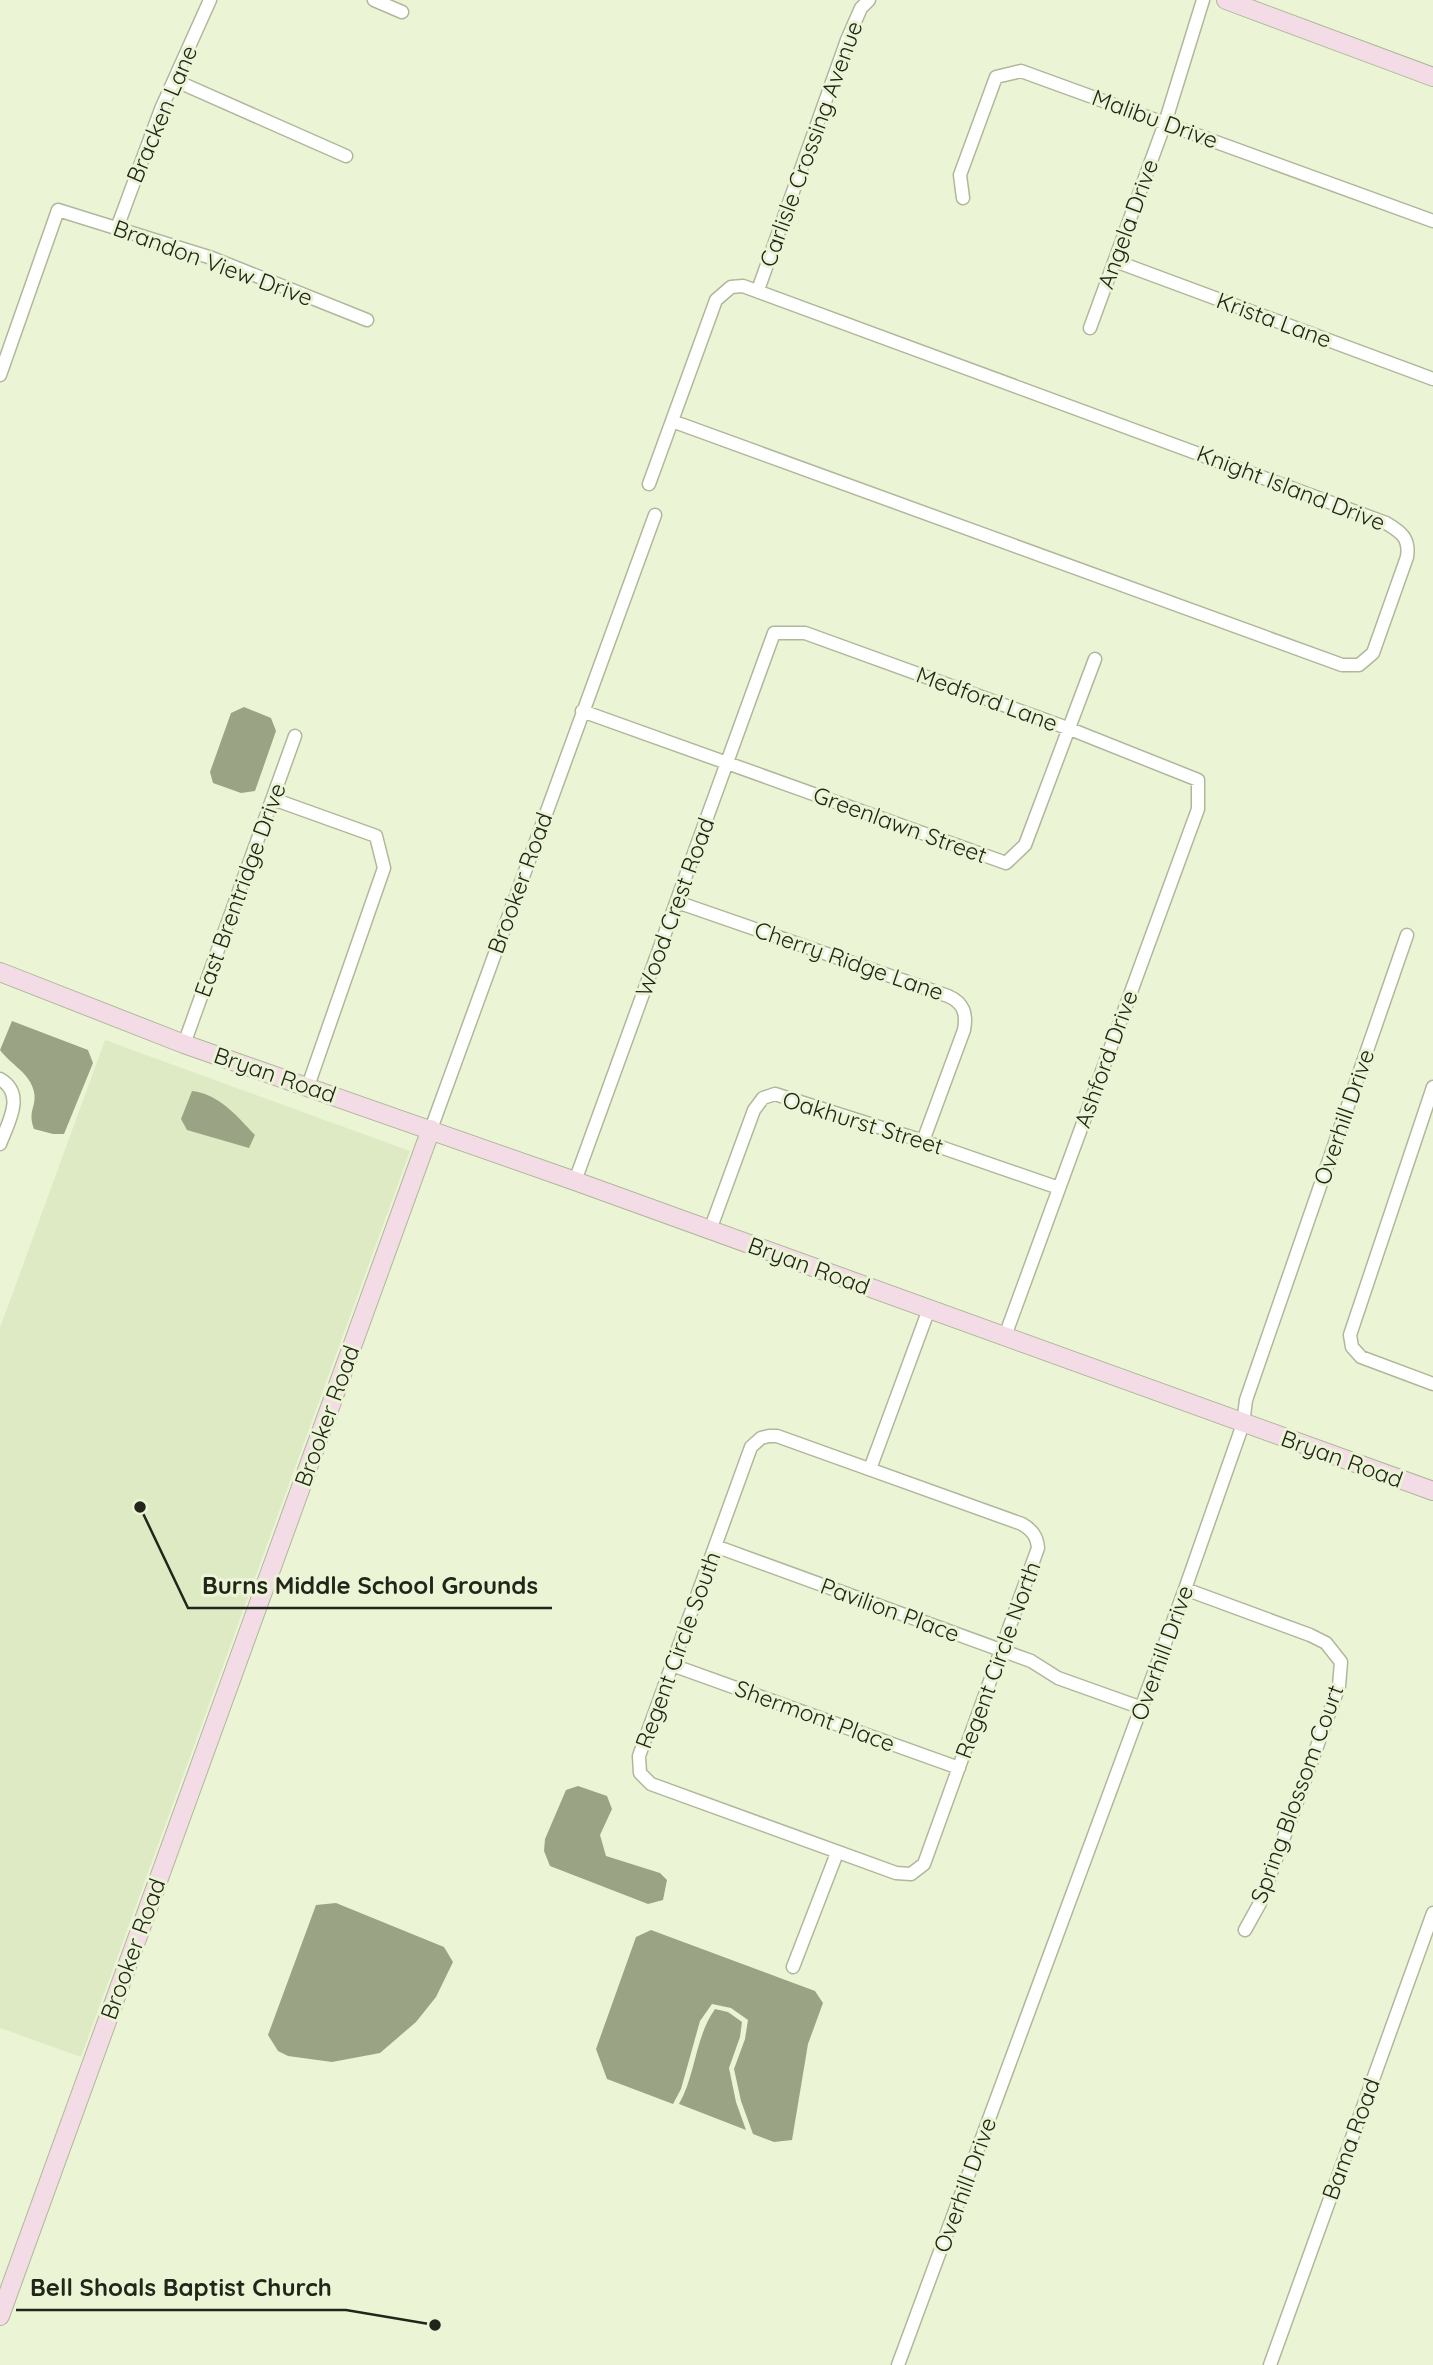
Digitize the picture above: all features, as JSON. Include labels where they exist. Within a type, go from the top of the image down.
[{"type":"street","name":"Bracken Lane","points":[[117,228],[142,157],[211,0]]},
{"type":"street","points":[[374,0],[402,12]]},
{"type":"street","name":"Carlisle Crossing Avenue","points":[[758,290],[847,40],[861,8],[869,0]]},
{"type":"street","name":"Angela Drive","points":[[1090,328],[1165,123],[1203,0]]},
{"type":"street","points":[[1226,0],[1433,77]]},
{"type":"street","name":"Malibu Drive","points":[[963,198],[960,175],[996,77],[1021,71],[1433,221]]},
{"type":"street","points":[[174,80],[346,156]]},
{"type":"street","name":"Brandon View Drive","points":[[0,375],[58,210],[228,264],[367,320]]},
{"type":"street","name":"Krista Lane","points":[[1115,261],[1433,379]]},
{"type":"street","name":"Knight Island Drive","points":[[649,484],[716,300],[731,287],[743,286],[1373,518],[1400,531],[1409,546],[1373,653],[1367,661],[1359,665],[1342,665],[672,421]]},
{"type":"street","name":"Brooker Road","points":[[0,2316],[655,516]]},
{"type":"street","name":"Medford Lane","points":[[774,633],[805,633],[1070,729],[1198,780]]},
{"type":"street","name":"Wood Crest Road","points":[[575,1181],[774,633]]},
{"type":"street","name":"Greenlawn Street","points":[[582,711],[1006,863],[1026,845],[1095,659]]},
{"type":"street","name":"East Brentridge Drive","points":[[184,1044],[295,736]]},
{"type":"street","name":"Ashford Drive","points":[[1005,1336],[1198,809],[1198,780]]},
{"type":"street","points":[[273,799],[376,836],[384,868],[308,1086]]},
{"type":"street","name":"Cherry Ridge Lane","points":[[677,902],[948,996],[960,1003],[965,1014],[964,1030],[923,1141]]},
{"type":"street","name":"Overhill Drive","points":[[898,2365],[1185,1589],[1243,1424],[1246,1400],[1407,935]]},
{"type":"street","name":"Bryan Road","points":[[0,972],[184,1044],[431,1129],[1433,1491]]},
{"type":"street","points":[[0,1079],[12,1090],[15,1104],[0,1144]]},
{"type":"street","points":[[1433,1087],[1350,1335],[1354,1351],[1361,1357],[1433,1384]]},
{"type":"street","name":"Oakhurst Street","points":[[710,1230],[754,1110],[763,1098],[768,1096],[783,1095],[1059,1188]]},
{"type":"street","points":[[870,1469],[929,1309]]},
{"type":"street","name":"Regent Circle South","points":[[837,1853],[651,1784],[640,1773],[639,1756],[751,1447],[761,1438],[777,1436],[870,1469]]},
{"type":"street","name":"Regent Circle North","points":[[837,1853],[904,1875],[918,1871],[924,1864],[1038,1548],[1034,1533],[1021,1524],[870,1469]]},
{"type":"street","name":"Pavilion Place","points":[[715,1546],[1031,1661],[1058,1678],[1142,1708]]},
{"type":"street","name":"Spring Blossom Court","points":[[1185,1589],[1318,1639],[1326,1643],[1341,1662],[1339,1686],[1260,1903],[1245,1930]]},
{"type":"street","name":"Shermont Place","points":[[672,1665],[959,1768]]},
{"type":"street","points":[[793,1967],[837,1853]]},
{"type":"street","name":"Bama Road","points":[[1270,2365],[1433,1913]]},
{"type":"shaded area","points":[[244,707],[271,718],[276,731],[255,791],[241,793],[213,783],[210,772],[231,713]]},
{"type":"shaded area","points":[[12,1021],[88,1050],[93,1063],[64,1134],[34,1129],[31,1118],[35,1097],[32,1085],[0,1050]]},
{"type":"shaded area","points":[[105,1040],[410,1151],[81,2057],[0,2028],[0,1328]]},
{"type":"shaded area","points":[[192,1091],[219,1101],[255,1135],[249,1148],[187,1130],[181,1119]]},
{"type":"shaded area","points":[[578,1786],[607,1796],[612,1809],[600,1835],[606,1856],[660,1873],[667,1880],[663,1900],[648,1904],[550,1866],[544,1851],[545,1839],[566,1790]]},
{"type":"shaded area","points":[[336,1903],[444,1947],[453,1962],[436,1997],[416,2022],[380,2053],[332,2062],[288,2056],[278,2051],[268,2035],[316,1905]]},
{"type":"shaded area","points":[[651,1930],[815,1991],[823,2003],[808,2044],[792,2140],[774,2142],[753,2134],[741,2101],[734,2069],[745,2039],[748,2020],[731,2008],[712,2004],[700,2021],[681,2089],[673,2104],[607,2079],[596,2049],[636,1937]]},
{"type":"shaded area","points":[[715,2009],[728,2012],[742,2022],[740,2037],[729,2068],[736,2102],[746,2130],[679,2104],[703,2031]]},
{"type":"place","name":"Burns Middle School Grounds","points":[[140,1507]]},
{"type":"place","name":"Bell Shoals Baptist Church","points":[[435,2325]]}]
